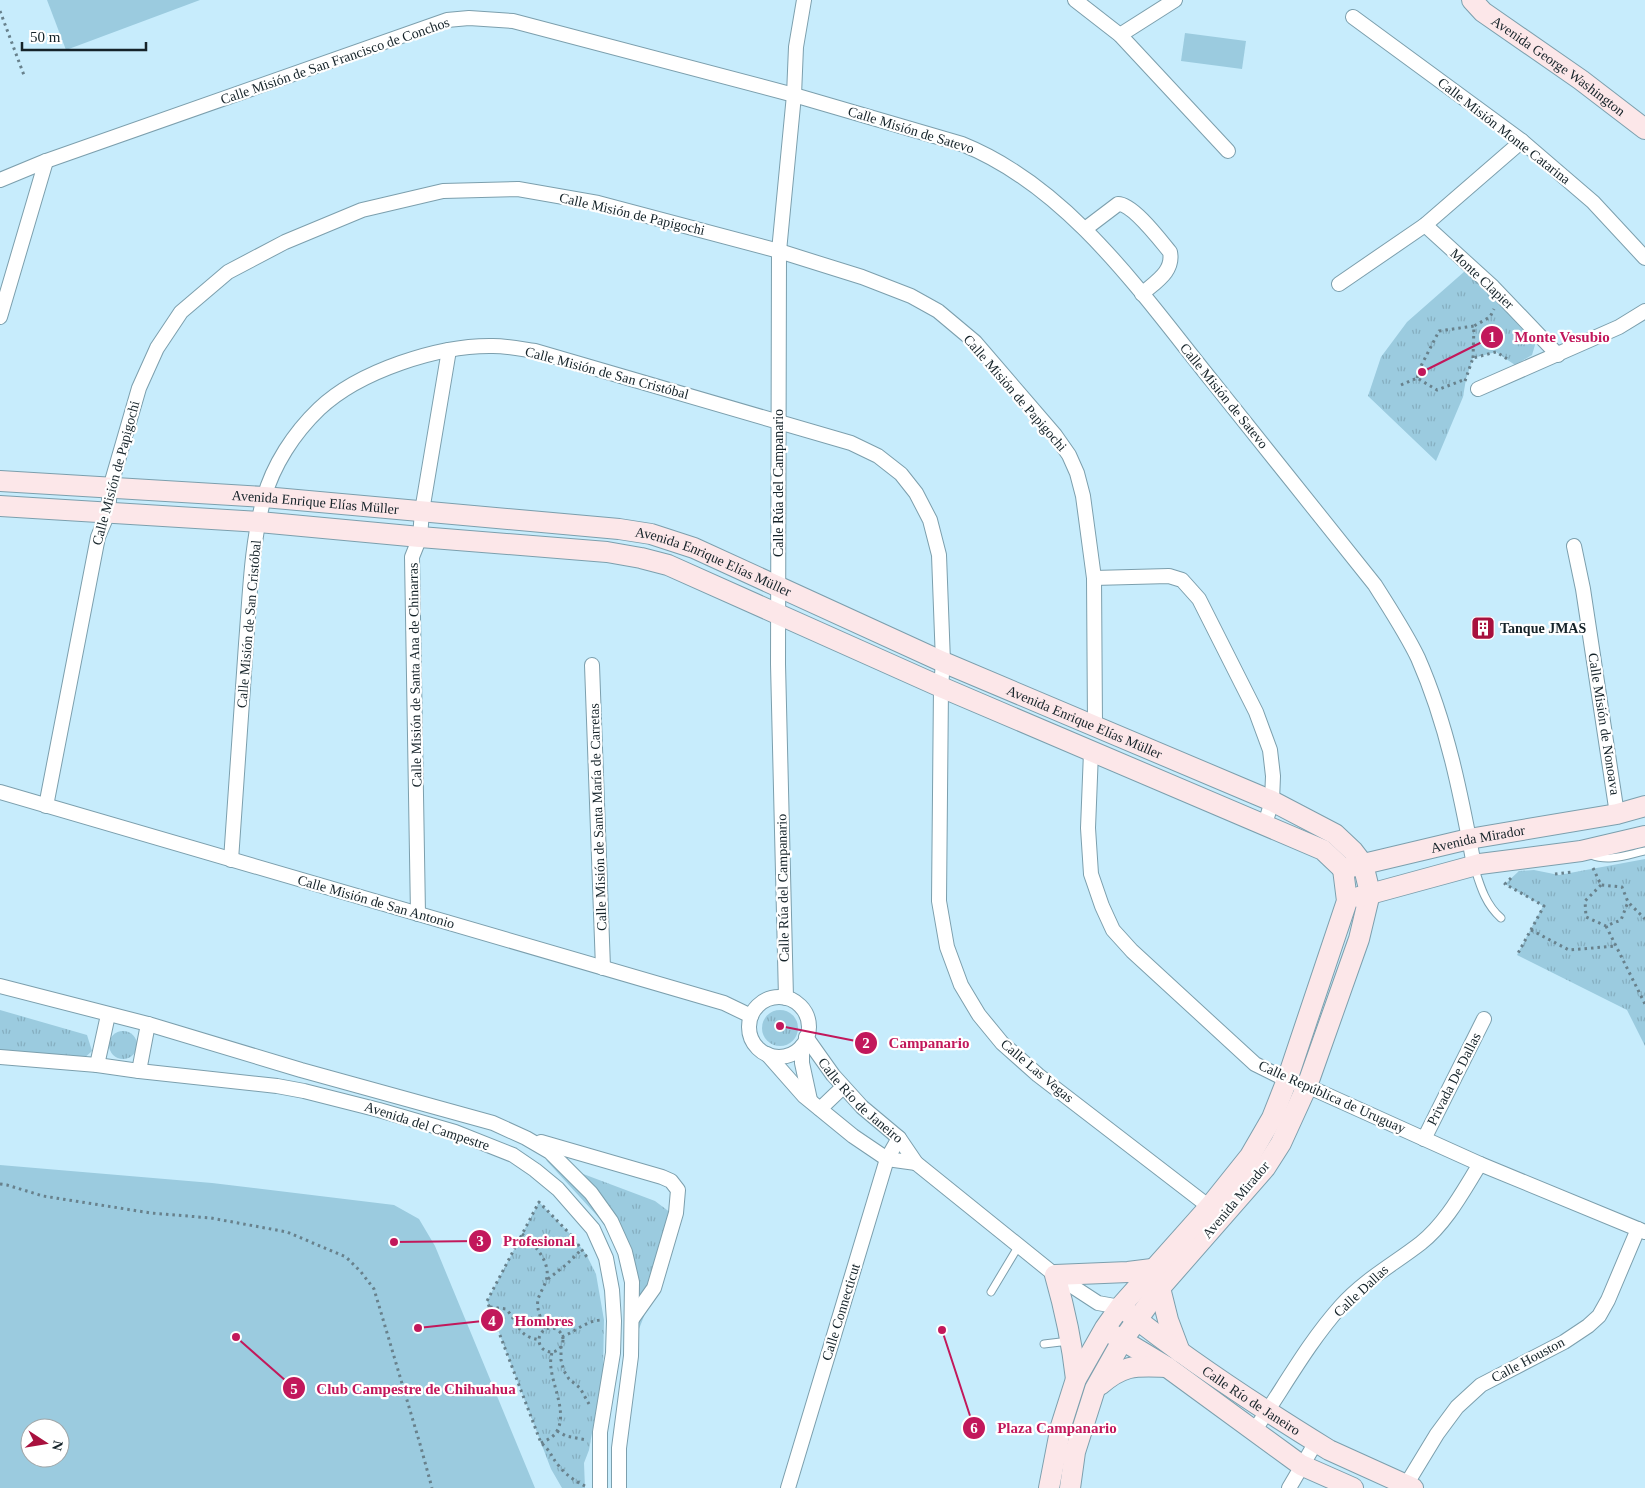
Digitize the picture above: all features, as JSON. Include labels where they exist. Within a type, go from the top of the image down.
[{"type":"main road","name":"Avenida George Washington","points":[[1472,0],[1484,12],[1581,80],[1645,129]]},
{"type":"main road","name":"Avenida Enrique Elías Müller","points":[[0,481],[264,497],[619,529],[651,534],[694,548],[943,662],[1272,801],[1335,834],[1354,851],[1362,864]]},
{"type":"main road","name":"Avenida Enrique Elías Müller","points":[[0,506],[259,522],[607,552],[641,558],[668,566],[1091,752],[1265,824],[1323,850],[1343,870]]},
{"type":"main road","name":"Avenida Mirador","points":[[1070,1488],[1075,1452],[1095,1390],[1122,1341],[1216,1212],[1272,1118],[1287,1080],[1347,901],[1343,870],[1469,839],[1617,814],[1645,806]]},
{"type":"main road","name":"Avenida Mirador","points":[[1347,901],[1474,865],[1583,860],[1645,836]]},
{"type":"main road","points":[[1362,864],[1370,893]]},
{"type":"main road","name":"Avenida Mirador","points":[[1050,1488],[1061,1426],[1076,1379],[1105,1328],[1152,1269],[1265,1168],[1281,1143],[1306,1086],[1359,938],[1370,893]]},
{"type":"main road","points":[[1076,1379],[1071,1340],[1055,1275],[1152,1269]]},
{"type":"main road","points":[[1160,1288],[1168,1320],[1180,1352]]},
{"type":"main road","name":"Calle Río de Janeiro","points":[[1120,1307],[1180,1352],[1267,1412],[1328,1450],[1410,1486]]},
{"type":"main road","name":"Calle Río de Janeiro","points":[[1105,1328],[1122,1341],[1167,1367],[1302,1465],[1353,1488]]},
{"type":"main road","points":[[1095,1390],[1113,1374],[1131,1367],[1167,1367]]},
{"type":"street","name":"Calle Rúa del Campanario","points":[[786,998],[778,664],[779,251],[794,94],[796,47],[804,0]]},
{"type":"street","points":[[1075,0],[1120,35],[1228,152]]},
{"type":"street","points":[[1120,35],[1175,0]]},
{"type":"street","name":"Calle Misión Monte Catarina","points":[[1353,17],[1522,141],[1593,202],[1645,258]]},
{"type":"street","name":"Calle Misión de San Francisco de Conchos","points":[[0,180],[46,161],[448,20],[469,18],[513,21],[794,94]]},
{"type":"street","name":"Calle Misión de Satevo","points":[[794,94],[962,144],[986,153],[1008,166],[1085,229],[1142,294],[1375,585],[1395,617],[1417,657],[1447,736],[1474,865]]},
{"type":"street","points":[[1339,284],[1425,226],[1522,141]]},
{"type":"street","points":[[0,317],[46,161]]},
{"type":"street","name":"Calle Misión de Papigochi","points":[[46,806],[98,537],[108,513],[110,488],[139,388],[157,348],[181,312],[228,272],[285,242],[362,210],[443,191],[518,189],[598,203],[779,251],[911,296],[938,311],[975,342],[1055,435],[1069,455],[1077,473],[1083,496],[1094,578],[1095,725]]},
{"type":"street","points":[[1085,229],[1118,204],[1123,204],[1132,210],[1170,252],[1171,257],[1168,270],[1142,294]]},
{"type":"street","name":"Monte Clapier","points":[[1425,226],[1502,297],[1558,355]]},
{"type":"street","points":[[1471,389],[1558,355],[1619,327],[1645,311]]},
{"type":"street","name":"Calle Misión de San Cristóbal","points":[[231,860],[253,554],[264,497],[278,464],[293,436],[320,408],[349,387],[405,360],[448,350],[494,346],[534,351],[851,443],[878,456],[901,474],[916,493],[930,520],[939,555],[943,662],[941,687]]},
{"type":"street","name":"Calle Misión de Santa Ana de Chinarras","points":[[418,914],[412,557],[420,537],[422,512],[448,350]]},
{"type":"street","name":"Calle Misión de Nonoava","points":[[1574,546],[1583,589],[1617,814]]},
{"type":"street","points":[[1094,578],[1169,576],[1182,580],[1199,599],[1256,712],[1270,750],[1273,776],[1272,801],[1265,824]]},
{"type":"street","name":"Calle Misión de Santa María de Carretas","points":[[592,665],[603,968]]},
{"type":"street","name":"Calle Las Vegas","points":[[941,687],[939,901],[947,947],[962,984],[979,1015],[1002,1043],[1038,1075],[1216,1212]]},
{"type":"street","name":"Calle República de Uruguay","points":[[1091,752],[1088,828],[1091,874],[1102,906],[1114,930],[1132,951],[1256,1064],[1287,1080],[1306,1086],[1480,1164],[1642,1230]]},
{"type":"street","name":"Calle Misión de San Antonio","points":[[0,792],[724,1003],[751,1016]]},
{"type":"street","name":"Avenida del Campestre","points":[[0,986],[148,1024],[301,1070],[493,1123],[526,1138],[550,1152],[591,1193],[611,1221],[625,1252],[632,1282],[631,1356],[618,1448],[619,1488]]},
{"type":"street","points":[[778,997],[786,998],[802,1008],[807,1017],[808,1027],[804,1041],[794,1052],[786,1056],[767,1054],[759,1050],[753,1042],[749,1025],[751,1016],[761,1002],[778,997]]},
{"type":"street","points":[[97,1065],[108,1015]]},
{"type":"street","name":"Privada De Dallas","points":[[1424,1138],[1484,1019]]},
{"type":"street","points":[[139,1071],[148,1024]]},
{"type":"street","name":"Calle Río de Janeiro","points":[[804,1041],[832,1076],[862,1107],[899,1138],[916,1163],[1055,1275],[1098,1303],[1120,1307]]},
{"type":"street","name":"Calle Río de Janeiro","points":[[804,1041],[802,1063],[815,1105]]},
{"type":"street","name":"Calle Río de Janeiro","points":[[767,1054],[783,1074],[815,1105],[854,1136],[887,1159],[916,1163]]},
{"type":"street","name":"Avenida del Campestre","points":[[0,1057],[97,1065],[269,1085],[304,1091],[455,1132],[513,1155],[535,1170],[558,1189],[593,1230],[606,1258],[612,1290],[614,1321],[612,1353],[600,1432],[600,1488]]},
{"type":"street","points":[[815,1105],[843,1087]]},
{"type":"street","points":[[488,1145],[493,1123]]},
{"type":"street","name":"Avenida del Campestre","points":[[526,1138],[662,1177],[671,1181],[678,1190],[676,1213],[654,1288],[632,1319]]},
{"type":"street","name":"Calle Connecticut","points":[[788,1488],[887,1159],[899,1138]]},
{"type":"street","name":"Calle Dallas","points":[[1254,1431],[1306,1351],[1341,1306],[1378,1273],[1422,1242],[1448,1214],[1480,1164]]},
{"type":"street","name":"Calle Houston","points":[[1410,1486],[1442,1427],[1458,1407],[1481,1385],[1564,1342],[1599,1316],[1642,1230]]},
{"type":"street","points":[[1098,1303],[1105,1328]]},
{"type":"street","points":[[612,1353],[631,1356]]},
{"type":"street","points":[[1289,1488],[1316,1442]]},
{"type":"lane","points":[[1583,860],[1597,857],[1614,858],[1645,851]]},
{"type":"lane","points":[[1474,865],[1483,894],[1493,911],[1501,918]]},
{"type":"lane","points":[[991,1292],[1018,1247]]},
{"type":"lane","points":[[1044,1344],[1071,1340]]},
{"type":"path","points":[[0,11],[24,78]]},
{"type":"path","points":[[1401,385],[1417,378],[1439,331],[1474,326],[1490,317],[1502,297]]},
{"type":"path","points":[[1471,389],[1466,379],[1473,358],[1474,326]]},
{"type":"path","points":[[1473,358],[1496,352],[1515,365]]},
{"type":"path","points":[[1417,378],[1437,390],[1466,379]]},
{"type":"path","points":[[1583,860],[1595,868],[1601,885]]},
{"type":"path","points":[[1551,873],[1559,875],[1576,871]]},
{"type":"path","points":[[1512,877],[1505,884],[1544,906],[1518,955]]},
{"type":"path","points":[[1601,885],[1622,887],[1628,902],[1645,919]]},
{"type":"path","points":[[1601,885],[1585,901],[1586,917],[1606,926],[1645,1004]]},
{"type":"path","points":[[1606,926],[1621,920],[1628,902]]},
{"type":"path","points":[[1531,930],[1569,950],[1616,946]]},
{"type":"path","points":[[0,1184],[43,1196],[151,1213],[211,1218],[287,1232],[346,1257],[361,1272],[374,1290],[432,1488]]},
{"type":"path","points":[[584,1479],[585,1486],[570,1478],[558,1465],[550,1451],[541,1443],[487,1301],[539,1202],[582,1249],[592,1267]]},
{"type":"path","points":[[522,1234],[535,1245],[548,1268],[547,1279],[538,1301],[540,1317],[546,1330]]},
{"type":"path","points":[[547,1279],[567,1264],[582,1249]]},
{"type":"path","points":[[490,1307],[506,1309],[513,1316],[518,1328],[528,1338],[540,1340]]},
{"type":"path","points":[[562,1337],[572,1333],[584,1324],[594,1320],[604,1320]]},
{"type":"path","points":[[561,1346],[559,1350],[552,1352],[544,1350],[540,1344],[541,1334],[546,1330],[554,1329],[560,1333],[562,1337],[561,1360],[564,1371],[569,1379],[580,1388],[590,1410]]},
{"type":"path","points":[[541,1443],[551,1438],[557,1431],[560,1420],[551,1368],[552,1352]]},
{"type":"path","points":[[557,1431],[566,1436],[591,1441]]},
{"type":"green space","points":[[47,0],[200,0],[66,50]]},
{"type":"green space","points":[[1185,33],[1246,41],[1242,69],[1181,61]]},
{"type":"green space","points":[[1465,271],[1531,334],[1535,345],[1532,355],[1515,365],[1496,352],[1473,358],[1466,379],[1463,397],[1436,461],[1368,396],[1381,357],[1407,322]]},
{"type":"green space","points":[[1645,859],[1645,1046],[1627,1010],[1517,955],[1543,906],[1505,884],[1519,871],[1534,870],[1559,875]]},
{"type":"green space","points":[[0,1010],[87,1035],[92,1051],[80,1062],[0,1056]]},
{"type":"green space","points":[[780,1010],[787,1011],[793,1015],[797,1021],[797,1035],[793,1041],[787,1045],[780,1046],[773,1045],[767,1041],[763,1035],[762,1028],[763,1021],[767,1015],[773,1011]]},
{"type":"green space","points":[[123,1031],[133,1035],[137,1045],[133,1055],[123,1059],[113,1055],[109,1045],[113,1035]]},
{"type":"green space","points":[[546,1160],[655,1201],[671,1213],[657,1283],[637,1334],[636,1310],[616,1243],[601,1220]]},
{"type":"green space","points":[[0,1165],[212,1183],[394,1205],[419,1219],[435,1246],[535,1488],[0,1488]]},
{"type":"green space","points":[[539,1202],[572,1236],[586,1254],[596,1274],[604,1320],[603,1371],[589,1450],[584,1463],[585,1488],[562,1488],[551,1469],[487,1301]]},
{"type":"place","name":"Monte Vesubio","points":[[1422,372]]},
{"type":"place","name":"Tanque JMAS","points":[[1483,628]]},
{"type":"place","name":"Campanario","points":[[780,1026]]},
{"type":"place","name":"Profesional","points":[[394,1242]]},
{"type":"place","name":"Hombres","points":[[418,1328]]},
{"type":"place","name":"Plaza Campanario","points":[[942,1330]]},
{"type":"place","name":"Club Campestre de Chihuahua","points":[[236,1337]]}]
